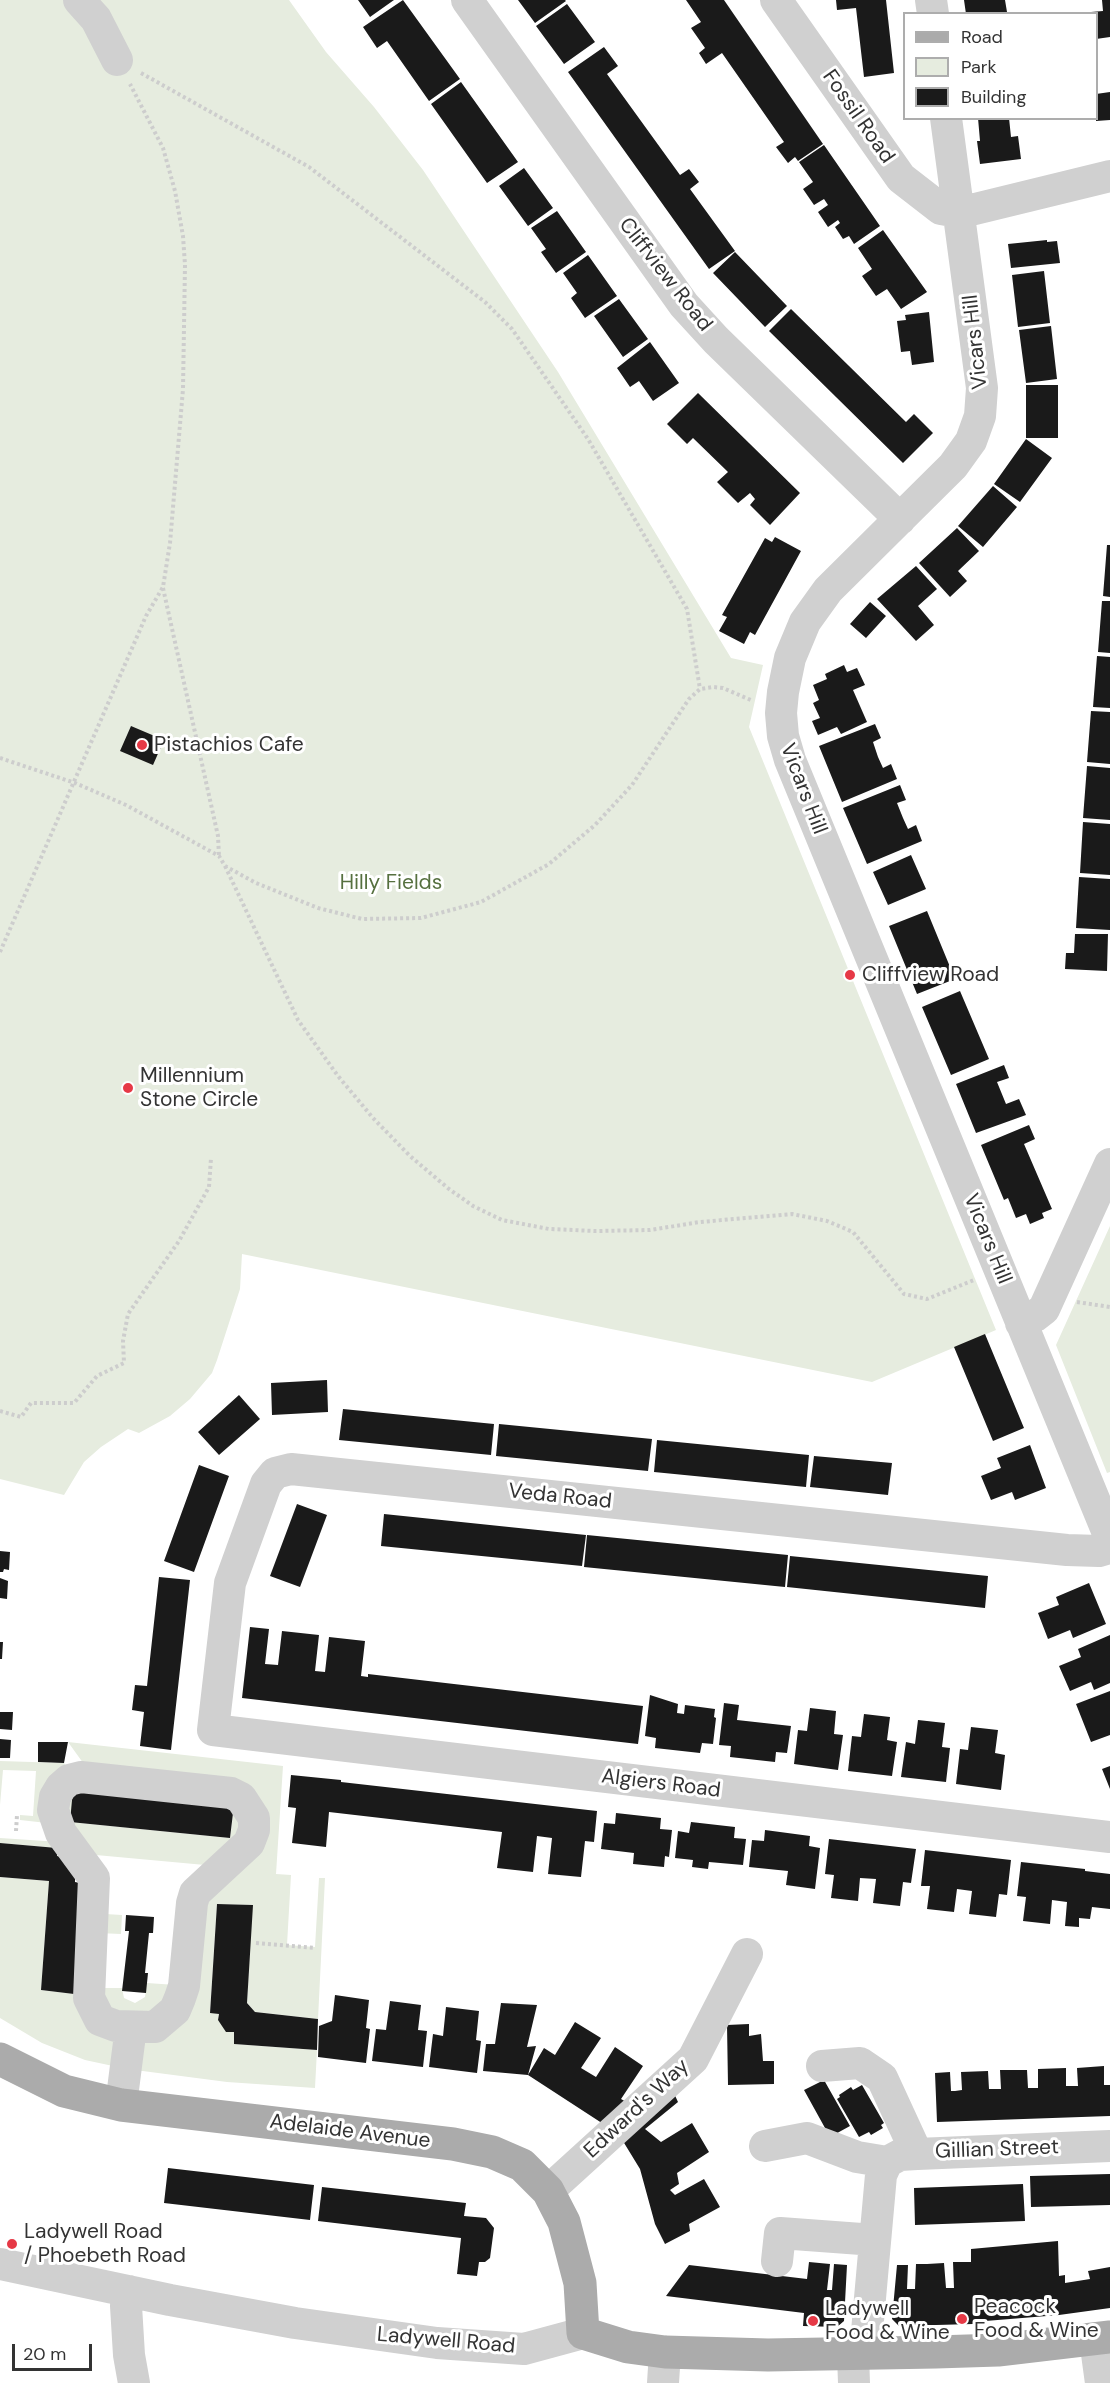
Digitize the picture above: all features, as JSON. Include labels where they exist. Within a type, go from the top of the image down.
[{"type":"main road","name":"Adelaide Avenue","points":[[0,2060],[64,2091],[121,2105],[453,2144],[492,2152],[522,2165],[548,2191],[564,2222],[580,2283],[583,2333]]},
{"type":"main road","points":[[583,2333],[628,2347],[664,2368],[858,2364],[1102,2338]]},
{"type":"street","points":[[79,0],[96,19],[117,60]]},
{"type":"street","name":"Cliffview Road","points":[[467,0],[684,305],[716,340],[900,519]]},
{"type":"street","name":"Fossil Road","points":[[776,0],[901,178],[941,209],[958,212]]},
{"type":"street","name":"Vicars Hill","points":[[946,120],[982,388],[980,416],[970,441],[953,466],[828,590],[805,622],[790,658],[783,692],[781,713],[783,736],[790,760],[1110,1538]]},
{"type":"street","points":[[958,212],[1110,176]]},
{"type":"street","points":[[1021,1323],[1044,1309],[1110,1164]]},
{"type":"street","name":"Veda Road","points":[[213,1730],[230,1583],[266,1484],[275,1473],[291,1469],[1067,1550],[1099,1551],[1110,1548]]},
{"type":"street","name":"Algiers Road","points":[[213,1730],[1110,1837]]},
{"type":"street","points":[[81,1777],[231,1793],[241,1798],[254,1818],[254,1830],[249,1843],[195,1893],[192,1903],[184,1986],[175,2010],[155,2027],[131,2027],[117,2026],[100,2020],[89,1998],[94,1878],[61,1833],[53,1810],[55,1797],[69,1780],[81,1777]]},
{"type":"street","name":"Edward's Way","points":[[548,2191],[693,2060],[747,1954]]},
{"type":"street","points":[[121,2105],[131,2027]]},
{"type":"street","points":[[822,2066],[860,2063],[882,2078],[917,2154]]},
{"type":"street","name":"Gillian Street","points":[[765,2146],[807,2138],[857,2157],[887,2162],[900,2155],[1110,2146]]},
{"type":"street","points":[[858,2364],[875,2240],[881,2175],[887,2162]]},
{"type":"street","points":[[777,2261],[780,2233],[875,2240]]},
{"type":"street","name":"Ladywell Road","points":[[0,2264],[295,2323],[437,2343],[524,2349],[583,2333]]},
{"type":"street","points":[[129,2291],[126,2306],[129,2355],[134,2383]]},
{"type":"street","points":[[1101,2383],[1102,2338]]},
{"type":"path","points":[[117,60],[163,148],[175,191],[183,236],[185,265],[183,389],[171,533],[163,587],[218,836],[219,856],[298,1020],[338,1076],[373,1118],[410,1155],[449,1189],[474,1206],[502,1220],[549,1229],[650,1230],[700,1222],[792,1214],[827,1221],[853,1232],[904,1294],[927,1299],[1000,1270]]},
{"type":"path","points":[[117,60],[309,168],[485,302],[512,329],[588,439],[687,609],[700,689]]},
{"type":"path","points":[[0,952],[146,616],[163,587]]},
{"type":"path","points":[[225,866],[318,909],[362,919],[421,918],[481,902],[549,864],[595,825],[632,785],[689,699],[700,689],[723,688],[762,703]]},
{"type":"path","points":[[0,758],[75,783],[126,806],[219,856]]},
{"type":"path","points":[[0,1411],[21,1417],[32,1402],[74,1403],[97,1376],[124,1363],[123,1341],[128,1314],[179,1241],[209,1187],[211,1158]]},
{"type":"path","points":[[16,1831],[17,1815]]},
{"type":"path","points":[[256,1943],[315,1948]]},
{"type":"green space","name":"Hilly Fields","points":[[0,0],[289,0],[326,52],[374,107],[423,170],[558,372],[731,658],[763,665],[749,727],[996,1330],[872,1382],[242,1254],[240,1289],[217,1360],[212,1373],[190,1399],[170,1416],[139,1433],[128,1429],[101,1447],[84,1462],[64,1495],[0,1479]]},
{"type":"green space","points":[[1110,1226],[1110,1472],[1107,1473],[1056,1345]]},
{"type":"green space","points":[[68,1742],[283,1766],[276,1874],[291,1875],[287,1945],[315,1947],[319,1878],[325,1878],[318,2019],[255,2012],[247,2003],[252,1905],[217,1904],[210,2012],[219,2014],[218,2020],[234,2032],[235,2044],[317,2050],[315,2088],[227,2082],[135,2070],[143,2041],[152,2039],[200,1903],[261,1818],[86,1767]]},
{"type":"green space","points":[[0,1761],[64,1763],[68,1770],[47,1823],[20,1820],[20,1815],[33,1816],[36,1771],[3,1770],[0,1805]]},
{"type":"green space","points":[[78,1783],[70,1822],[230,1838],[235,1800],[243,1827],[205,1865],[96,1855],[105,1914],[122,1915],[121,1934],[98,1933],[66,1826],[66,1791]]},
{"type":"green space","points":[[0,1838],[60,1842],[63,1857],[57,1856],[57,1848],[0,1843]]},
{"type":"green space","points":[[0,1877],[49,1881],[41,1990],[74,1994],[113,2038],[116,2046],[113,2066],[85,2060],[42,2043],[0,2018]]},
{"type":"green space","points":[[147,1983],[176,1985],[164,2011],[112,2017],[99,1988],[122,1988],[124,1998],[135,2003],[145,1997]]},
{"type":"building","points":[[358,0],[394,0],[370,17]]},
{"type":"building","points":[[403,0],[460,79],[429,101],[387,41],[377,48],[363,27]]},
{"type":"building","points":[[518,0],[565,0],[566,1],[535,23]]},
{"type":"building","points":[[686,0],[724,0],[823,144],[798,161],[795,157],[788,163],[776,147],[784,142],[722,53],[706,64],[699,53],[705,48],[691,28],[701,22]]},
{"type":"building","points":[[836,0],[886,0],[894,73],[864,77],[856,8],[837,10]]},
{"type":"building","points":[[964,0],[1005,0],[1007,12],[966,12]]},
{"type":"building","points":[[1102,0],[1110,0],[1110,37],[1098,39],[1098,12],[1091,12],[1103,11]]},
{"type":"building","points":[[567,4],[595,42],[564,64],[536,26]]},
{"type":"building","points":[[604,47],[618,66],[607,74],[680,175],[689,169],[699,182],[690,189],[735,251],[709,269],[568,72]]},
{"type":"building","points":[[461,82],[518,162],[487,183],[431,104]]},
{"type":"building","points":[[1110,92],[1110,120],[1096,121],[1098,120],[1098,94]]},
{"type":"building","points":[[978,120],[1009,120],[1011,137],[1018,136],[1021,159],[980,164],[977,141],[980,141]]},
{"type":"building","points":[[824,145],[880,226],[854,244],[849,236],[843,239],[835,227],[840,223],[838,220],[828,227],[818,212],[828,205],[824,199],[814,205],[803,189],[813,182],[799,162]]},
{"type":"building","points":[[524,168],[553,208],[528,226],[499,186]]},
{"type":"building","points":[[557,211],[586,252],[556,273],[541,252],[546,249],[531,228]]},
{"type":"building","points":[[883,230],[927,292],[901,309],[887,289],[876,296],[862,276],[872,269],[858,248]]},
{"type":"building","points":[[1047,240],[1047,242],[1057,241],[1060,263],[1011,268],[1008,244]]},
{"type":"building","points":[[735,252],[787,306],[765,327],[713,273]]},
{"type":"building","points":[[588,255],[617,296],[585,318],[571,298],[577,293],[563,273]]},
{"type":"building","points":[[1044,271],[1050,323],[1018,327],[1012,275]]},
{"type":"building","points":[[619,299],[648,339],[623,357],[594,316]]},
{"type":"building","points":[[791,309],[906,422],[914,414],[933,433],[903,463],[769,331]]},
{"type":"building","points":[[929,312],[934,362],[912,365],[910,351],[901,352],[897,321],[906,320],[905,315]]},
{"type":"building","points":[[1051,326],[1057,379],[1026,383],[1019,330]]},
{"type":"building","points":[[650,342],[679,383],[653,401],[639,381],[630,387],[617,368]]},
{"type":"building","points":[[1026,385],[1058,385],[1058,438],[1026,438]]},
{"type":"building","points":[[698,393],[800,493],[770,525],[750,505],[755,499],[750,493],[738,503],[717,482],[728,472],[693,438],[687,444],[667,424]]},
{"type":"building","points":[[1026,439],[1052,458],[1020,502],[994,484]]},
{"type":"building","points":[[993,486],[1017,507],[983,547],[958,526]]},
{"type":"building","points":[[957,528],[979,551],[958,571],[967,581],[950,597],[919,563]]},
{"type":"building","points":[[775,537],[801,551],[755,635],[750,632],[744,644],[719,631],[727,617],[722,615],[765,538],[772,542]]},
{"type":"building","points":[[1107,545],[1110,545],[1110,597],[1103,596]]},
{"type":"building","points":[[916,566],[937,589],[918,606],[934,625],[916,641],[877,599]]},
{"type":"building","points":[[1102,601],[1110,601],[1110,653],[1098,652]]},
{"type":"building","points":[[870,602],[886,616],[866,638],[850,624]]},
{"type":"building","points":[[1097,656],[1110,657],[1110,708],[1093,707]]},
{"type":"building","points":[[844,665],[847,672],[857,668],[865,685],[853,690],[867,722],[841,734],[837,727],[818,735],[812,721],[820,718],[813,703],[819,700],[813,685],[827,679],[825,674]]},
{"type":"building","points":[[1091,711],[1110,712],[1110,764],[1087,762]]},
{"type":"building","points":[[875,724],[881,738],[873,742],[878,757],[883,768],[891,764],[897,779],[842,802],[819,746]]},
{"type":"building","name":"Pistachios Cafe","points":[[131,726],[164,740],[153,765],[120,751]]},
{"type":"building","points":[[1087,766],[1110,768],[1110,820],[1083,818]]},
{"type":"building","points":[[900,785],[906,800],[897,803],[908,829],[916,825],[922,841],[867,864],[843,808]]},
{"type":"building","points":[[1083,822],[1110,824],[1110,875],[1080,873]]},
{"type":"building","points":[[911,855],[926,889],[888,905],[873,872]]},
{"type":"building","points":[[1079,877],[1110,879],[1110,930],[1076,928]]},
{"type":"building","points":[[927,911],[955,979],[917,994],[889,926]]},
{"type":"building","points":[[1075,934],[1108,934],[1107,971],[1065,969],[1066,953],[1074,953]]},
{"type":"building","points":[[960,991],[989,1059],[951,1075],[922,1007]]},
{"type":"building","points":[[1004,1065],[1009,1078],[997,1082],[1006,1104],[1019,1099],[1026,1115],[976,1133],[956,1084]]},
{"type":"building","points":[[1029,1125],[1035,1139],[1024,1144],[1052,1209],[1042,1213],[1044,1218],[1030,1224],[1026,1214],[1016,1218],[1008,1198],[1004,1200],[981,1145]]},
{"type":"building","points":[[985,1334],[1024,1428],[993,1441],[954,1347]]},
{"type":"building","points":[[327,1380],[328,1412],[272,1415],[271,1383]]},
{"type":"building","points":[[239,1395],[260,1419],[219,1455],[198,1432]]},
{"type":"building","points":[[343,1409],[494,1424],[491,1455],[339,1440]]},
{"type":"building","points":[[499,1424],[652,1439],[648,1471],[496,1456]]},
{"type":"building","points":[[657,1440],[809,1455],[806,1487],[654,1472]]},
{"type":"building","points":[[1030,1445],[1046,1488],[1015,1500],[1012,1492],[991,1500],[981,1476],[1001,1468],[997,1458]]},
{"type":"building","points":[[814,1456],[892,1463],[888,1495],[810,1487]]},
{"type":"building","points":[[199,1465],[229,1476],[194,1572],[164,1561]]},
{"type":"building","points":[[297,1504],[327,1515],[300,1587],[270,1576]]},
{"type":"building","points":[[384,1514],[586,1535],[582,1566],[381,1546]]},
{"type":"building","points":[[587,1535],[788,1555],[785,1587],[584,1567]]},
{"type":"building","points":[[0,1551],[10,1552],[9,1570],[4,1569],[3,1572],[0,1572]]},
{"type":"building","points":[[790,1556],[988,1576],[985,1608],[787,1587]]},
{"type":"building","points":[[159,1577],[190,1580],[171,1750],[140,1746],[144,1712],[132,1710],[135,1685],[147,1686]]},
{"type":"building","points":[[0,1578],[8,1581],[7,1599],[0,1598]]},
{"type":"building","points":[[1089,1583],[1106,1624],[1073,1638],[1070,1630],[1048,1639],[1038,1613],[1059,1605],[1056,1597]]},
{"type":"building","points":[[250,1627],[269,1629],[265,1664],[278,1665],[282,1631],[319,1635],[315,1671],[325,1672],[329,1637],[365,1641],[361,1676],[368,1677],[368,1674],[643,1706],[638,1744],[242,1698]]},
{"type":"building","points":[[1110,1635],[1110,1683],[1094,1690],[1091,1682],[1070,1691],[1059,1666],[1081,1657],[1078,1649]]},
{"type":"building","points":[[0,1642],[3,1642],[2,1659],[0,1659]]},
{"type":"building","points":[[1110,1691],[1110,1735],[1091,1742],[1076,1704]]},
{"type":"building","points":[[650,1695],[678,1704],[677,1713],[684,1714],[685,1705],[715,1709],[713,1744],[702,1743],[700,1753],[655,1748],[656,1738],[645,1736]]},
{"type":"building","points":[[724,1703],[739,1705],[737,1720],[791,1726],[787,1753],[776,1752],[775,1762],[730,1757],[731,1746],[719,1745]]},
{"type":"building","points":[[810,1708],[836,1711],[834,1734],[843,1735],[838,1770],[794,1764],[798,1730],[807,1731]]},
{"type":"building","points":[[0,1712],[13,1712],[12,1730],[0,1729]]},
{"type":"building","points":[[864,1714],[890,1717],[887,1740],[897,1742],[892,1776],[848,1771],[852,1736],[861,1737]]},
{"type":"building","points":[[918,1720],[945,1723],[942,1747],[950,1748],[946,1782],[901,1777],[906,1742],[915,1744]]},
{"type":"building","points":[[971,1727],[998,1730],[995,1753],[1005,1755],[1001,1790],[956,1784],[960,1749],[968,1750]]},
{"type":"building","points":[[0,1739],[11,1740],[10,1758],[0,1758]]},
{"type":"building","points":[[38,1742],[68,1742],[64,1763],[38,1762]]},
{"type":"building","points":[[1110,1766],[1110,1789],[1102,1769]]},
{"type":"building","points":[[291,1775],[597,1811],[594,1842],[585,1841],[581,1877],[548,1874],[552,1838],[537,1836],[533,1872],[497,1868],[502,1832],[329,1812],[326,1847],[292,1843],[296,1808],[288,1807]]},
{"type":"building","points":[[73,1789],[234,1805],[230,1838],[70,1822]]},
{"type":"building","points":[[616,1813],[661,1818],[660,1829],[672,1830],[669,1857],[665,1856],[664,1867],[633,1864],[634,1853],[601,1849],[604,1823],[615,1824]]},
{"type":"building","points":[[691,1822],[735,1827],[734,1838],[746,1839],[743,1865],[709,1862],[708,1869],[692,1867],[693,1860],[675,1858],[678,1831],[689,1833]]},
{"type":"building","points":[[765,1830],[810,1836],[809,1846],[820,1848],[815,1889],[786,1885],[788,1871],[749,1867],[752,1840],[764,1841]]},
{"type":"building","points":[[829,1839],[916,1849],[911,1883],[903,1882],[900,1906],[873,1903],[876,1879],[860,1878],[858,1901],[831,1898],[834,1875],[825,1874]]},
{"type":"building","points":[[0,1843],[57,1848],[57,1856],[63,1857],[75,1875],[75,1882],[80,1883],[74,1994],[41,1990],[49,1881],[0,1877]]},
{"type":"building","points":[[925,1850],[1011,1860],[1007,1895],[999,1894],[996,1917],[969,1914],[972,1891],[957,1889],[954,1912],[927,1909],[930,1886],[921,1886]]},
{"type":"building","points":[[1021,1862],[1110,1874],[1110,1909],[1092,1907],[1090,1919],[1079,1918],[1079,1927],[1065,1926],[1067,1902],[1052,1900],[1050,1924],[1023,1921],[1026,1897],[1017,1896]]},
{"type":"building","points":[[217,1904],[253,1905],[247,2003],[255,2012],[318,2019],[317,2050],[234,2044],[234,2032],[226,2032],[218,2020],[219,2014],[210,2013]]},
{"type":"building","points":[[126,1915],[154,1917],[153,1933],[149,1933],[145,1973],[148,1973],[146,1993],[122,1991],[129,1931],[125,1931]]},
{"type":"building","points":[[335,1995],[369,2000],[366,2028],[370,2029],[366,2063],[318,2057],[319,2026],[332,2021]]},
{"type":"building","points":[[390,2001],[421,2005],[418,2030],[427,2031],[423,2067],[372,2061],[376,2029],[386,2030]]},
{"type":"building","points":[[501,2003],[537,2005],[527,2047],[536,2046],[528,2075],[483,2071],[486,2044],[495,2044]]},
{"type":"building","points":[[446,2007],[479,2011],[476,2040],[481,2041],[477,2073],[429,2067],[433,2034],[443,2036]]},
{"type":"building","points":[[575,2022],[601,2038],[581,2068],[596,2077],[615,2047],[643,2066],[621,2099],[628,2103],[611,2129],[528,2075],[544,2048],[555,2055]]},
{"type":"building","points":[[749,2024],[749,2036],[761,2034],[763,2061],[774,2061],[774,2084],[728,2085],[727,2025]]},
{"type":"building","points":[[1104,2066],[1104,2085],[1110,2085],[1110,2116],[937,2122],[935,2073],[950,2072],[951,2091],[955,2091],[962,2090],[961,2072],[988,2071],[989,2089],[1001,2089],[1000,2070],[1027,2070],[1028,2088],[1038,2088],[1038,2069],[1066,2068],[1066,2086],[1078,2086],[1077,2068]]},
{"type":"building","points":[[824,2080],[850,2126],[830,2137],[804,2090]]},
{"type":"building","points":[[862,2085],[884,2123],[881,2125],[883,2128],[871,2135],[869,2132],[859,2137],[837,2099],[851,2087],[853,2090]]},
{"type":"building","points":[[671,2087],[678,2102],[645,2129],[661,2142],[692,2123],[709,2152],[677,2173],[679,2184],[670,2190],[675,2195],[704,2179],[720,2207],[689,2224],[690,2231],[665,2244],[655,2224],[640,2169],[618,2133]]},
{"type":"building","points":[[168,2168],[314,2185],[310,2220],[164,2203]]},
{"type":"building","points":[[1110,2174],[1110,2205],[1031,2207],[1030,2176]]},
{"type":"building","points":[[1023,2184],[1025,2221],[915,2225],[914,2188]]},
{"type":"building","points":[[322,2187],[466,2203],[464,2216],[486,2218],[494,2228],[490,2258],[485,2262],[479,2262],[477,2276],[457,2274],[461,2238],[318,2221]]},
{"type":"building","points":[[1058,2241],[1059,2276],[1065,2275],[1065,2283],[1090,2279],[1088,2271],[1110,2267],[1110,2308],[973,2322],[973,2324],[899,2326],[892,2319],[897,2265],[908,2265],[907,2289],[915,2289],[916,2264],[944,2263],[946,2288],[954,2288],[953,2262],[971,2262],[971,2249]]},
{"type":"building","points":[[809,2262],[830,2264],[827,2290],[832,2290],[834,2264],[847,2265],[844,2321],[837,2327],[803,2326],[804,2313],[666,2296],[689,2265],[807,2279]]},
{"type":"place","name":"Pistachios Cafe","points":[[142,745]]},
{"type":"place","name":"Cliffview Road","points":[[850,975]]},
{"type":"place","name":"Millennium Stone Circle","points":[[128,1088]]},
{"type":"place","name":"Ladywell Road / Phoebeth Road","points":[[12,2244]]},
{"type":"place","name":"Peacock Food & Wine","points":[[962,2319]]},
{"type":"place","name":"Ladywell Food & Wine","points":[[813,2321]]}]
